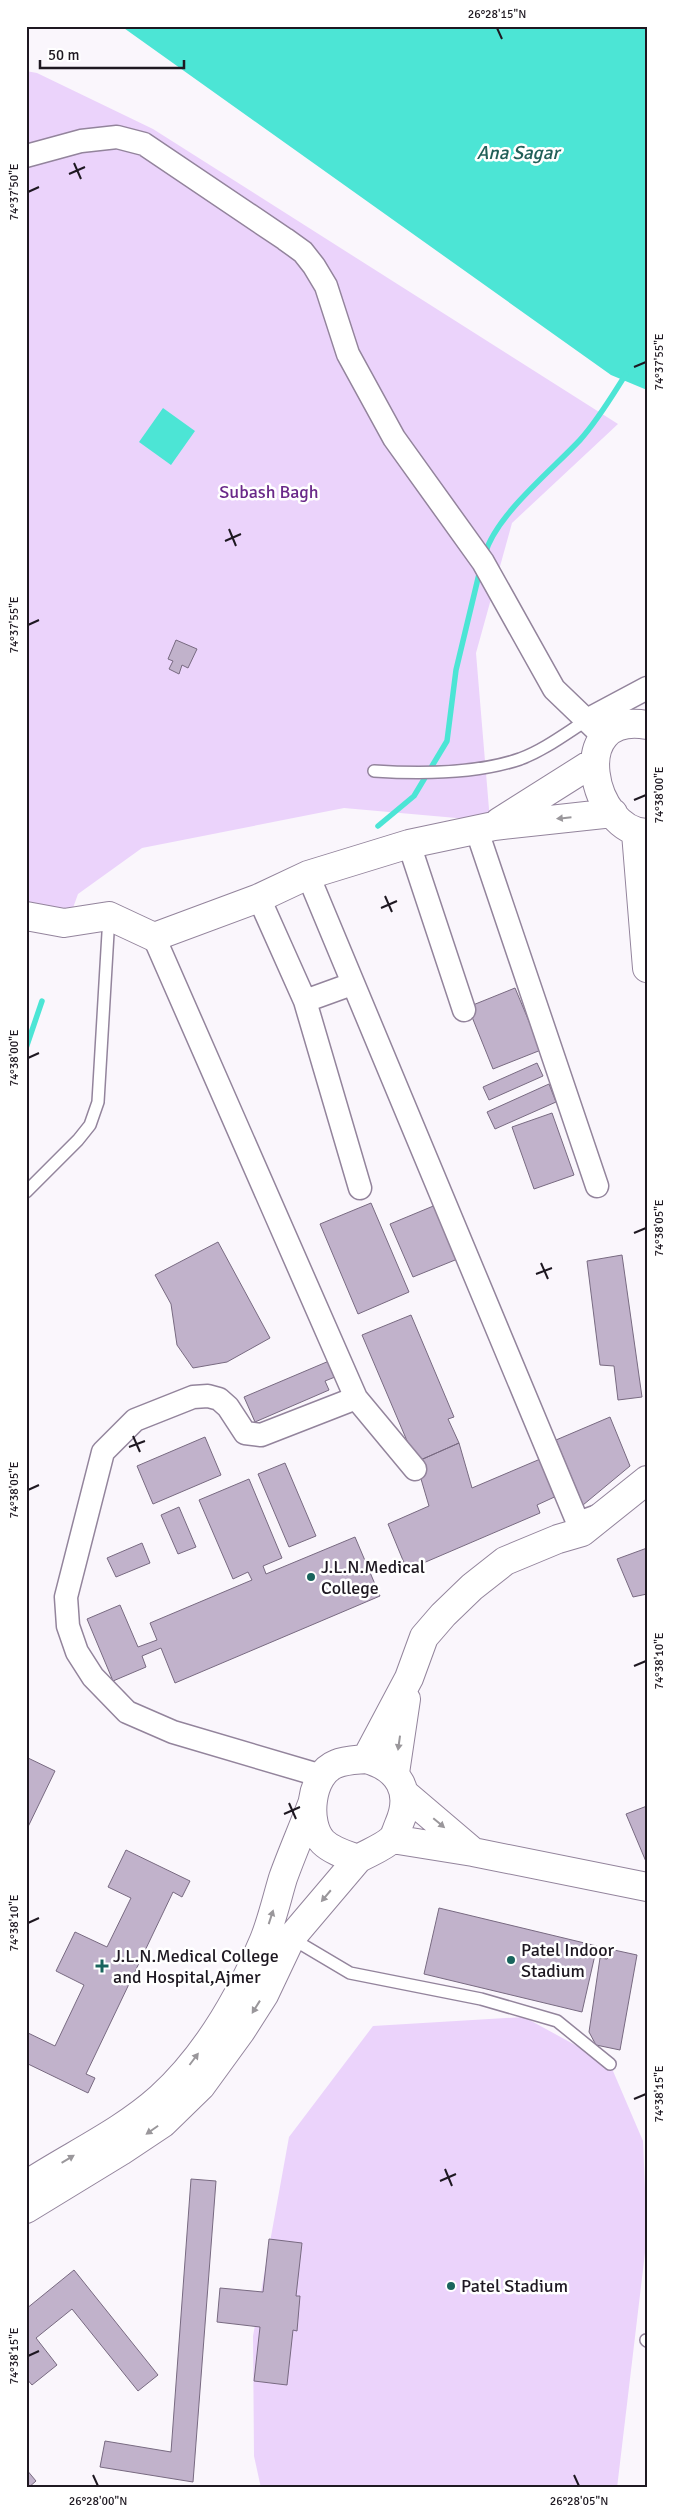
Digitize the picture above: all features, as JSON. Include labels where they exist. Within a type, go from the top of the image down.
[{"type":"street","points":[[26,156],[81,141],[118,137],[144,144],[302,252],[314,266],[326,286],[348,354],[394,438],[482,562],[554,688],[595,728],[598,746],[594,762],[596,781],[613,813],[624,826],[641,833],[647,968]]},
{"type":"street","points":[[595,728],[647,688]]},
{"type":"street","points":[[595,728],[614,728],[626,724],[647,725]]},
{"type":"street","points":[[485,827],[594,762]]},
{"type":"street","points":[[154,937],[259,898],[308,875],[410,844],[485,827],[613,813]]},
{"type":"street","points":[[485,827],[597,1186]]},
{"type":"street","points":[[410,844],[464,1010]]},
{"type":"street","points":[[308,875],[568,1531]]},
{"type":"street","points":[[259,898],[305,1001],[360,1188]]},
{"type":"street","points":[[26,916],[64,923],[109,916],[154,937],[356,1398],[415,1469]]},
{"type":"street","points":[[305,1001],[352,984]]},
{"type":"street","points":[[322,1776],[173,1732],[127,1712],[93,1677],[77,1652],[68,1626],[66,1597],[103,1452],[134,1420],[193,1398],[208,1396],[219,1400],[228,1407],[245,1433],[261,1435],[356,1398]]},
{"type":"street","points":[[366,1759],[409,1678],[424,1638],[466,1593],[505,1561],[568,1531],[647,1466]]},
{"type":"street","points":[[568,1531],[582,1532],[647,1480]]},
{"type":"street","points":[[26,2209],[163,2123],[201,2086],[241,2031],[264,1995],[291,1938],[358,1859],[392,1839],[404,1813],[400,1784],[409,1678]]},
{"type":"street","points":[[358,1859],[337,1851],[322,1842],[314,1822],[312,1804],[314,1786],[334,1764],[366,1759],[379,1763],[473,1852]]},
{"type":"street","points":[[26,2185],[112,2132],[159,2099],[194,2060],[215,2031],[237,1995],[264,1939],[284,1876],[312,1804]]},
{"type":"street","points":[[392,1839],[473,1852],[647,1888]]},
{"type":"lane","points":[[374,771],[407,773],[453,771],[520,759],[549,744],[595,728]]},
{"type":"lane","points":[[26,1192],[78,1140],[90,1124],[98,1102],[109,916]]},
{"type":"lane","points":[[291,1938],[350,1972],[482,1999],[557,2021],[610,2064]]},
{"type":"green space","name":"Subash Bagh","points":[[26,71],[37,73],[153,129],[618,424],[512,523],[476,653],[490,821],[344,808],[142,848],[78,894],[65,930],[26,926]]},
{"type":"green space","name":"Patel Stadium","points":[[524,2017],[610,2064],[643,2141],[647,2236],[617,2488],[261,2488],[254,2456],[253,2336],[289,2137],[373,2026]]},
{"type":"water","name":"Ana Sagar","points":[[121,26],[647,26],[647,390],[611,375]]},
{"type":"water","points":[[163,408],[195,431],[171,465],[139,442]]},
{"type":"building","points":[[176,640],[197,649],[188,668],[182,665],[179,674],[169,669],[173,661],[168,659]]},
{"type":"building","points":[[515,988],[541,1050],[493,1069],[468,1007]]},
{"type":"building","points":[[537,1063],[543,1076],[489,1100],[483,1087]]},
{"type":"building","points":[[549,1084],[556,1102],[495,1129],[487,1112]]},
{"type":"building","points":[[552,1113],[574,1175],[534,1189],[512,1127]]},
{"type":"building","points":[[443,1202],[465,1256],[413,1277],[390,1224]]},
{"type":"building","points":[[371,1203],[409,1292],[358,1314],[320,1224]]},
{"type":"building","points":[[218,1242],[270,1338],[227,1362],[193,1368],[177,1345],[171,1304],[155,1275]]},
{"type":"building","points":[[622,1255],[642,1397],[618,1400],[614,1366],[600,1365],[587,1261]]},
{"type":"building","points":[[411,1315],[454,1417],[448,1419],[459,1443],[416,1462],[362,1335]]},
{"type":"building","points":[[329,1361],[335,1377],[325,1381],[329,1390],[255,1422],[244,1397]]},
{"type":"building","points":[[610,1417],[630,1466],[583,1505],[556,1440]]},
{"type":"building","points":[[205,1437],[221,1475],[153,1504],[137,1466]]},
{"type":"building","points":[[459,1443],[472,1488],[545,1457],[561,1494],[537,1505],[540,1513],[407,1570],[388,1524],[429,1506],[416,1462]]},
{"type":"building","points":[[285,1463],[316,1536],[289,1547],[258,1474]]},
{"type":"building","name":"J.L.N.Medical College","points":[[249,1479],[282,1558],[263,1566],[266,1574],[355,1537],[380,1596],[175,1683],[161,1648],[142,1656],[146,1667],[113,1681],[87,1619],[120,1605],[138,1647],[157,1640],[150,1623],[252,1580],[248,1572],[233,1579],[199,1500]]},
{"type":"building","points":[[179,1507],[196,1547],[178,1554],[161,1515]]},
{"type":"building","points":[[142,1543],[150,1563],[116,1577],[107,1558]]},
{"type":"building","points":[[647,1548],[647,1594],[633,1597],[617,1559]]},
{"type":"building","points":[[26,1757],[55,1771],[26,1831]]},
{"type":"building","points":[[647,1806],[647,1864],[626,1814]]},
{"type":"building","points":[[126,1850],[190,1881],[182,1897],[173,1892],[86,2074],[95,2078],[88,2093],[26,2063],[26,2032],[55,2046],[84,1985],[56,1971],[75,1932],[107,1947],[131,1898],[108,1887]]},
{"type":"building","name":"Patel Indoor Stadium","points":[[439,1908],[597,1946],[582,2012],[424,1974]]},
{"type":"building","points":[[614,1950],[637,1955],[620,2050],[596,2045],[589,2032],[600,1958],[607,1959]]},
{"type":"building","points":[[191,2179],[216,2181],[193,2482],[100,2467],[105,2441],[171,2452]]},
{"type":"building","points":[[269,2239],[302,2243],[296,2296],[300,2296],[297,2331],[293,2330],[287,2385],[254,2381],[260,2327],[217,2322],[220,2288],[263,2292]]},
{"type":"building","points":[[74,2270],[158,2375],[138,2391],[72,2309],[36,2338],[57,2365],[32,2385],[26,2378],[26,2309]]},
{"type":"building","points":[[26,2469],[36,2481],[28,2488],[26,2488]]},
{"type":"waterway","points":[[485,554],[500,524],[526,494],[587,432],[626,374]]},
{"type":"waterway","points":[[378,826],[414,796],[447,741],[456,670],[480,570]]},
{"type":"waterway","points":[[26,1048],[42,1001]]},
{"type":"place","name":"J.L.N.Medical College","points":[[311,1577]]},
{"type":"place","name":"Patel Indoor Stadium","points":[[511,1960]]},
{"type":"place","name":"J.L.N.Medical College and Hospital,Ajmer","points":[[102,1966]]},
{"type":"place","name":"Patel Stadium","points":[[451,2286]]}]
